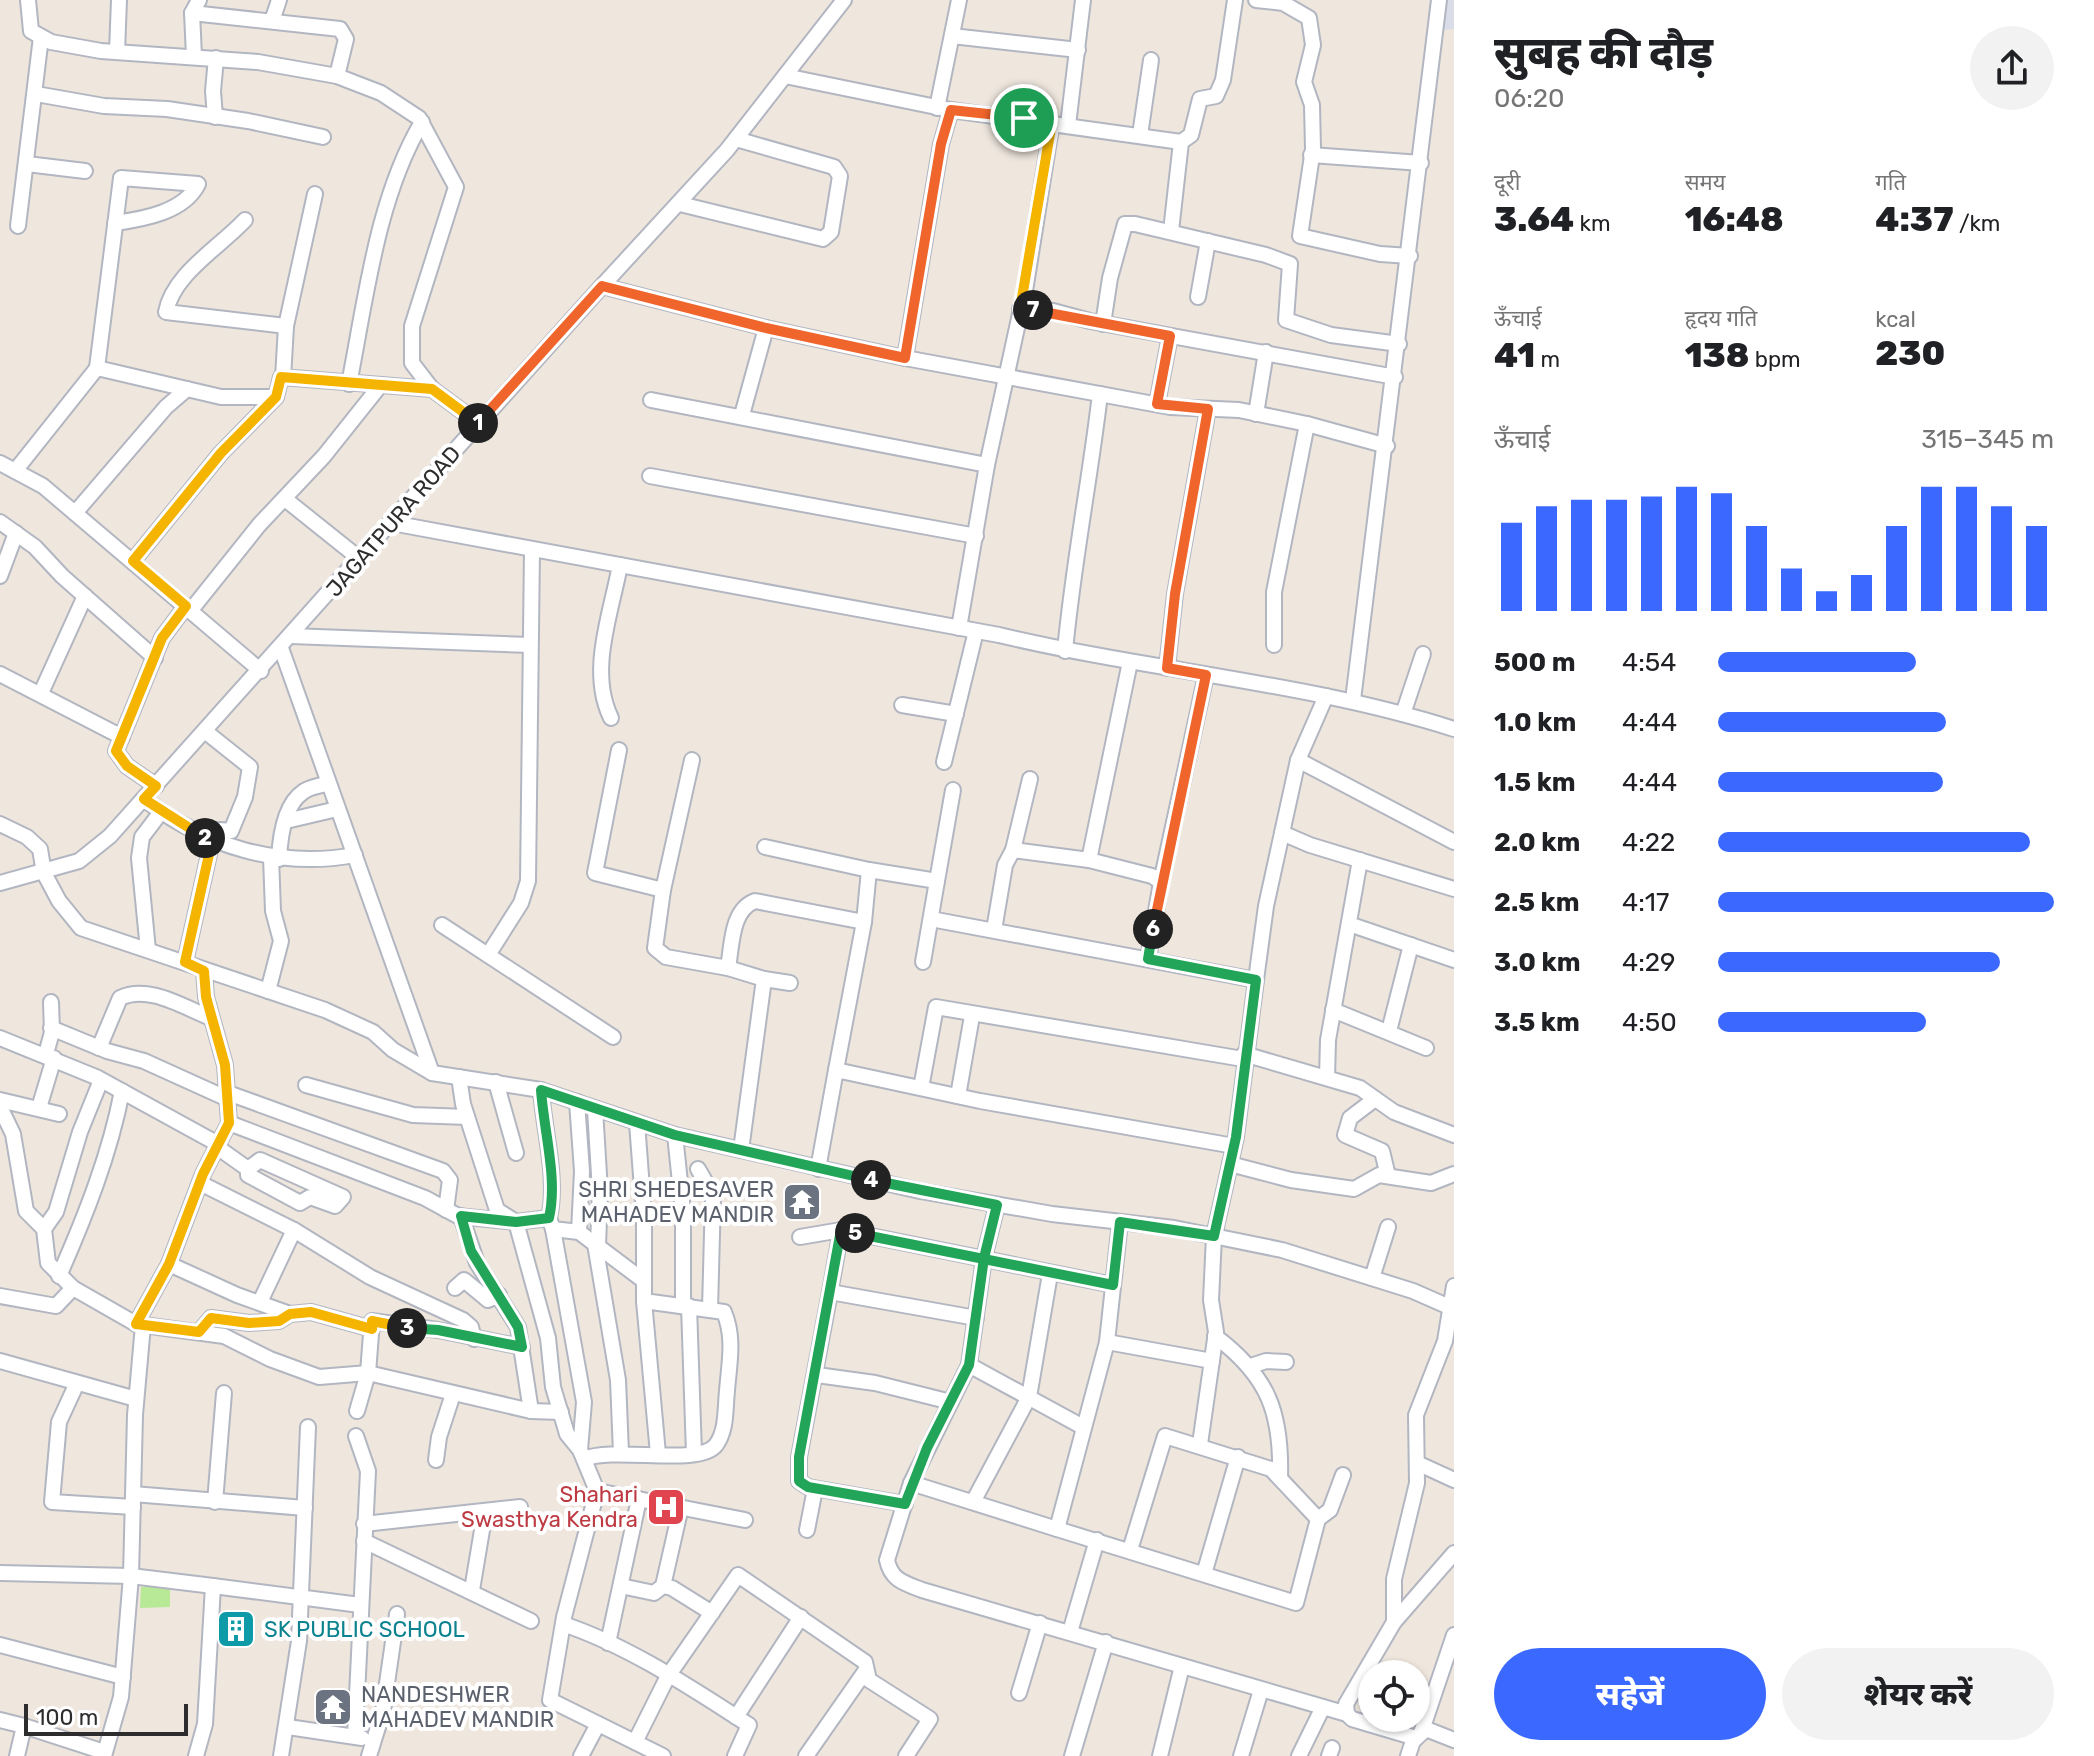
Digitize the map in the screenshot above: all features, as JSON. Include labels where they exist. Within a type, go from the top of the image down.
[{"type":"street","points":[[28,0],[31,31],[51,42],[117,52],[216,58],[337,76],[381,93],[422,122],[456,187],[412,326],[412,363],[432,389],[478,423]]},
{"type":"street","points":[[117,52],[119,0]]},
{"type":"street","points":[[272,21],[279,0]]},
{"type":"street","name":"JAGATPURA ROAD","points":[[0,883],[79,861],[110,836],[261,671],[478,423],[680,204],[736,139],[844,0]]},
{"type":"street","points":[[905,358],[941,144],[952,36],[959,0]]},
{"type":"street","points":[[1068,125],[1083,0]]},
{"type":"street","points":[[785,76],[944,109],[1181,142],[1191,135],[1200,99],[1216,96],[1223,80],[1235,0]]},
{"type":"street","points":[[1256,0],[1283,3],[1309,18]]},
{"type":"street","points":[[1306,0],[1313,45],[1304,82],[1312,105],[1311,155],[1300,236],[1290,264],[1286,320],[1331,335],[1399,344]]},
{"type":"street","points":[[1353,700],[1387,446],[1439,0]]},
{"type":"street","points":[[194,56],[195,6],[272,21],[340,29],[346,39],[337,76]]},
{"type":"street","points":[[952,36],[1078,50]]},
{"type":"street","points":[[18,226],[41,37]]},
{"type":"street","points":[[215,117],[213,91],[216,58]]},
{"type":"street","points":[[1140,135],[1151,60]]},
{"type":"street","points":[[36,94],[104,106],[167,109],[323,137]]},
{"type":"street","points":[[349,384],[377,248],[410,142],[422,122]]},
{"type":"street","points":[[959,628],[1052,122]]},
{"type":"street","points":[[680,204],[823,239],[831,232],[840,176],[834,167],[736,139]]},
{"type":"street","points":[[1171,231],[1181,142]]},
{"type":"street","points":[[1311,155],[1421,163]]},
{"type":"street","points":[[27,164],[85,171]]},
{"type":"street","points":[[15,471],[97,368],[115,223],[121,178],[198,184],[191,198],[146,219],[115,223]]},
{"type":"street","points":[[133,561],[221,453],[276,397],[283,378],[286,326],[315,194]]},
{"type":"street","points":[[245,220],[223,244],[188,270],[166,312],[286,326]]},
{"type":"street","points":[[1103,324],[1110,278],[1125,224],[1171,231],[1290,264]]},
{"type":"street","points":[[1300,236],[1380,254],[1410,256]]},
{"type":"street","points":[[1198,297],[1208,241]]},
{"type":"street","points":[[602,286],[766,328],[905,358],[1157,404],[1256,414],[1387,446]]},
{"type":"street","points":[[1020,309],[1053,311],[1103,324],[1395,377]]},
{"type":"street","points":[[742,415],[766,328]]},
{"type":"street","points":[[1157,404],[1170,336]]},
{"type":"street","points":[[1256,414],[1266,352]]},
{"type":"street","points":[[97,368],[221,397],[276,397]]},
{"type":"street","points":[[283,378],[432,389]]},
{"type":"street","points":[[156,786],[127,766],[116,751],[162,638],[379,387]]},
{"type":"street","points":[[75,513],[157,416],[187,389]]},
{"type":"street","points":[[1065,651],[1070,594],[1085,516],[1100,394]]},
{"type":"street","points":[[651,400],[742,415],[987,465]]},
{"type":"street","points":[[1167,668],[1175,594],[1208,409]]},
{"type":"street","points":[[1274,645],[1274,592],[1307,424]]},
{"type":"street","points":[[0,464],[43,486],[261,671]]},
{"type":"street","points":[[650,476],[976,536]]},
{"type":"street","points":[[285,499],[360,559]]},
{"type":"street","points":[[0,522],[155,658]]},
{"type":"street","points":[[392,523],[976,631],[1065,651],[1353,700],[1454,729]]},
{"type":"street","points":[[0,576],[16,533]]},
{"type":"street","points":[[488,955],[521,903],[528,881],[532,550]]},
{"type":"street","points":[[611,718],[602,701],[599,673],[620,565]]},
{"type":"street","points":[[41,693],[85,596]]},
{"type":"street","points":[[944,762],[976,631]]},
{"type":"street","points":[[291,636],[530,645]]},
{"type":"street","points":[[281,648],[432,1073]]},
{"type":"street","points":[[1403,714],[1423,654]]},
{"type":"street","points":[[1089,860],[1130,662]]},
{"type":"street","points":[[0,674],[122,737]]},
{"type":"street","points":[[1148,959],[1161,882],[1206,675]]},
{"type":"street","points":[[1200,1444],[1215,1336],[1211,1300],[1214,1236],[1234,1146],[1266,906],[1298,760],[1326,696]]},
{"type":"street","points":[[902,705],[956,714]]},
{"type":"street","points":[[185,962],[214,841],[220,830],[231,831],[250,767],[206,732]]},
{"type":"street","points":[[619,750],[595,873],[663,890]]},
{"type":"street","points":[[692,760],[663,890],[654,942],[658,953],[790,983]]},
{"type":"street","points":[[1298,760],[1454,842]]},
{"type":"street","points":[[994,930],[1005,865],[1013,850],[1030,779]]},
{"type":"street","points":[[268,991],[281,941],[273,911],[275,858],[286,821],[303,792],[328,783]]},
{"type":"street","points":[[923,962],[953,790]]},
{"type":"street","points":[[144,799],[161,812],[214,841],[275,858],[319,862],[355,855]]},
{"type":"street","points":[[286,821],[337,809]]},
{"type":"street","points":[[148,950],[139,858],[142,837],[161,812]]},
{"type":"street","points":[[0,824],[27,837],[40,849],[44,873],[59,901],[81,928],[325,1010],[373,1032],[393,1050],[432,1073],[541,1090],[680,1136],[818,1169],[997,1205],[1214,1236],[1282,1250],[1372,1278],[1451,1308]]},
{"type":"street","points":[[1282,833],[1454,889]]},
{"type":"street","points":[[765,847],[937,881]]},
{"type":"street","points":[[1013,850],[1089,860],[1152,876],[1161,882]]},
{"type":"street","points":[[1327,1078],[1328,1040],[1360,860]]},
{"type":"street","points":[[818,1169],[864,922],[869,870]]},
{"type":"street","points":[[728,968],[738,914],[744,905],[755,901],[864,922]]},
{"type":"street","points":[[931,919],[1256,980]]},
{"type":"street","points":[[1349,924],[1454,960]]},
{"type":"street","points":[[442,925],[613,1037]]},
{"type":"street","points":[[1389,1031],[1411,945]]},
{"type":"street","points":[[0,1720],[104,1754],[121,1697],[131,1576],[139,1325],[169,1264],[200,1183],[229,1123],[221,1045],[211,1018],[204,971]]},
{"type":"street","points":[[734,1149],[764,979]]},
{"type":"street","points":[[99,1048],[120,998],[129,993],[138,991],[156,996],[211,1018]]},
{"type":"street","points":[[39,1108],[50,1056],[51,1002]]},
{"type":"street","points":[[921,1088],[936,1007],[972,1016],[1244,1056],[1360,1088],[1394,1112],[1454,1135]]},
{"type":"street","points":[[1333,1010],[1426,1048]]},
{"type":"street","points":[[958,1096],[972,1016]]},
{"type":"street","points":[[51,1028],[99,1048],[144,1061],[228,1096],[443,1171],[450,1180],[446,1210]]},
{"type":"street","points":[[0,1038],[50,1056],[122,1091],[218,1146],[248,1169]]},
{"type":"street","points":[[836,1070],[958,1096],[1234,1146]]},
{"type":"street","points":[[459,1077],[467,1117],[497,1210],[516,1222],[548,1338],[553,1387],[567,1434],[582,1455],[597,1491],[563,1624],[550,1700],[663,1756]]},
{"type":"street","points":[[44,1229],[56,1212],[80,1132],[101,1080]]},
{"type":"street","points":[[496,1082],[516,1153]]},
{"type":"street","points":[[306,1085],[398,1112],[437,1118],[467,1117]]},
{"type":"street","points":[[541,1090],[544,1138],[555,1194],[551,1224],[584,1402],[582,1455]]},
{"type":"street","points":[[59,1276],[116,1123],[122,1091]]},
{"type":"street","points":[[1375,1099],[1350,1118],[1345,1135],[1382,1151],[1388,1176]]},
{"type":"street","points":[[0,1100],[59,1114]]},
{"type":"street","points":[[577,1102],[582,1171],[579,1232]]},
{"type":"street","points":[[0,1107],[13,1134],[26,1211],[44,1229],[48,1263],[73,1288],[139,1325],[199,1332],[245,1344],[270,1359],[319,1377],[368,1373],[531,1411],[561,1412]]},
{"type":"street","points":[[595,1109],[600,1191],[597,1245],[618,1380],[621,1453]]},
{"type":"street","points":[[229,1123],[461,1216],[551,1224],[579,1232],[644,1281]]},
{"type":"street","points":[[637,1123],[644,1215],[644,1301],[658,1454]]},
{"type":"street","points":[[680,1136],[694,1454]]},
{"type":"street","points":[[260,1160],[342,1195],[342,1200],[335,1206],[310,1197],[300,1203],[248,1175],[248,1169],[260,1160]]},
{"type":"street","points":[[1230,1164],[1291,1180],[1354,1189],[1379,1175],[1431,1183],[1454,1174]]},
{"type":"street","points":[[698,1169],[713,1195],[710,1310]]},
{"type":"street","points":[[200,1183],[294,1230],[370,1277],[463,1320],[471,1327],[474,1339]]},
{"type":"street","points":[[997,1205],[984,1258],[969,1365],[911,1483],[887,1560],[889,1571],[900,1582],[1347,1714],[1352,1719],[1418,1736]]},
{"type":"street","points":[[461,1216],[471,1251],[518,1327],[531,1411]]},
{"type":"street","points":[[1057,1529],[1107,1342],[1120,1222]]},
{"type":"street","points":[[1372,1278],[1388,1227]]},
{"type":"street","points":[[260,1302],[294,1230]]},
{"type":"street","points":[[800,1237],[841,1230],[1113,1285]]},
{"type":"street","points":[[841,1230],[798,1472],[801,1486],[905,1504]]},
{"type":"street","points":[[169,1264],[290,1314]]},
{"type":"street","points":[[973,1502],[1029,1397],[1050,1274]]},
{"type":"street","points":[[455,1288],[464,1280],[490,1301],[499,1295]]},
{"type":"street","points":[[1394,1622],[1394,1579],[1414,1495],[1416,1415],[1445,1341],[1454,1286]]},
{"type":"street","points":[[0,1296],[56,1306],[73,1288]]},
{"type":"street","points":[[830,1292],[976,1318]]},
{"type":"street","points":[[582,1455],[709,1452],[723,1429],[731,1359],[729,1325],[724,1312],[644,1301]]},
{"type":"street","points":[[199,1332],[211,1318],[249,1323],[279,1321],[290,1314],[311,1312],[372,1329]]},
{"type":"street","points":[[357,1411],[368,1373],[372,1321],[522,1347]]},
{"type":"street","points":[[1215,1336],[1251,1366],[1267,1392],[1281,1442],[1280,1478]]},
{"type":"street","points":[[1107,1342],[1212,1361]]},
{"type":"street","points":[[0,1361],[136,1399]]},
{"type":"street","points":[[1251,1366],[1266,1361],[1286,1362]]},
{"type":"street","points":[[969,1365],[1083,1427]]},
{"type":"street","points":[[817,1375],[875,1383],[951,1402]]},
{"type":"street","points":[[77,1383],[59,1422],[52,1502],[215,1502],[305,1508]]},
{"type":"street","points":[[215,1502],[224,1393]]},
{"type":"street","points":[[436,1460],[439,1437],[453,1394]]},
{"type":"street","points":[[281,1756],[288,1727],[300,1595],[308,1427]]},
{"type":"street","points":[[355,1736],[368,1471],[356,1436]]},
{"type":"street","points":[[1130,1550],[1165,1436],[1200,1444],[1271,1469],[1318,1519]]},
{"type":"street","points":[[1204,1574],[1238,1457]]},
{"type":"street","points":[[1417,1463],[1454,1480]]},
{"type":"street","points":[[911,1483],[1296,1603],[1318,1519],[1330,1510],[1343,1475]]},
{"type":"street","points":[[807,1530],[815,1489]]},
{"type":"street","points":[[597,1491],[745,1520]]},
{"type":"street","points":[[608,1643],[639,1499]]},
{"type":"street","points":[[364,1524],[520,1507]]},
{"type":"street","points":[[621,1586],[654,1593],[663,1586],[681,1507]]},
{"type":"street","points":[[472,1590],[485,1512]]},
{"type":"street","points":[[1070,1632],[1097,1540]]},
{"type":"street","points":[[364,1541],[472,1590],[531,1621]]},
{"type":"street","points":[[1347,1714],[1346,1704],[1394,1622],[1454,1553]]},
{"type":"street","points":[[0,1573],[131,1576],[360,1605]]},
{"type":"street","points":[[635,1742],[668,1676],[738,1575],[865,1662],[869,1680],[930,1719],[906,1756]]},
{"type":"street","points":[[196,1756],[205,1724],[213,1586]]},
{"type":"street","points":[[663,1586],[672,1588],[712,1613]]},
{"type":"street","points":[[288,1727],[355,1736],[371,1749],[383,1711],[397,1614]]},
{"type":"street","points":[[736,1717],[801,1617]]},
{"type":"street","points":[[1019,1693],[1040,1623]]},
{"type":"street","points":[[563,1624],[608,1643],[749,1725],[735,1756]]},
{"type":"street","points":[[1408,1756],[1454,1635]]},
{"type":"street","points":[[1072,1756],[1106,1642]]},
{"type":"street","points":[[0,1645],[123,1677]]},
{"type":"street","points":[[1160,1756],[1182,1666]]},
{"type":"street","points":[[806,1756],[866,1670]]},
{"type":"street","points":[[1241,1756],[1261,1690]]},
{"type":"street","points":[[1299,1756],[1323,1707]]},
{"type":"street","points":[[581,1756],[598,1724]]},
{"type":"street","points":[[17,1756],[24,1726]]},
{"type":"street","points":[[1418,1736],[1426,1729],[1454,1740]]},
{"type":"shaded area","points":[[1445,0],[1454,0],[1454,29],[1442,30]]},
{"type":"green space","points":[[141,1587],[170,1587],[170,1607],[140,1608]]},
{"type":"place","name":"SHRI SHEDESAVER MAHADEV MANDIR","points":[[802,1202]]},
{"type":"place","name":"Shahari Swasthya Kendra","points":[[666,1507]]},
{"type":"place","name":"SK PUBLIC SCHOOL","points":[[236,1629]]},
{"type":"place","name":"NANDESHWER MAHADEV MANDIR","points":[[333,1707]]},
{"type":"route","points":[[1024,118],[951,110],[941,144],[905,358],[766,328],[602,286],[478,423],[432,389],[362,386],[281,377],[276,397],[221,453],[184,503],[133,561],[186,606],[162,638],[116,751],[127,766],[156,786],[144,799],[169,818],[212,841],[199,894],[192,944],[185,962],[204,971],[206,997],[214,1031],[221,1045],[229,1111],[229,1123],[203,1174],[169,1264],[136,1324],[168,1331],[199,1332],[211,1318],[249,1323],[279,1321],[290,1314],[311,1312],[372,1329],[372,1321],[438,1330],[522,1347],[518,1327],[471,1251],[461,1216],[516,1222],[549,1218],[555,1194],[544,1138],[541,1090],[675,1135],[818,1169],[997,1205],[984,1258],[969,1365],[927,1448],[905,1504],[801,1486],[799,1481],[799,1457],[817,1375],[841,1230],[984,1258],[1050,1274],[1113,1285],[1120,1222],[1214,1236],[1236,1137],[1243,1059],[1256,980],[1148,959],[1161,882],[1206,675],[1167,668],[1175,594],[1208,409],[1157,404],[1170,336],[1053,311],[1020,309],[1052,122],[1024,118]]}]
